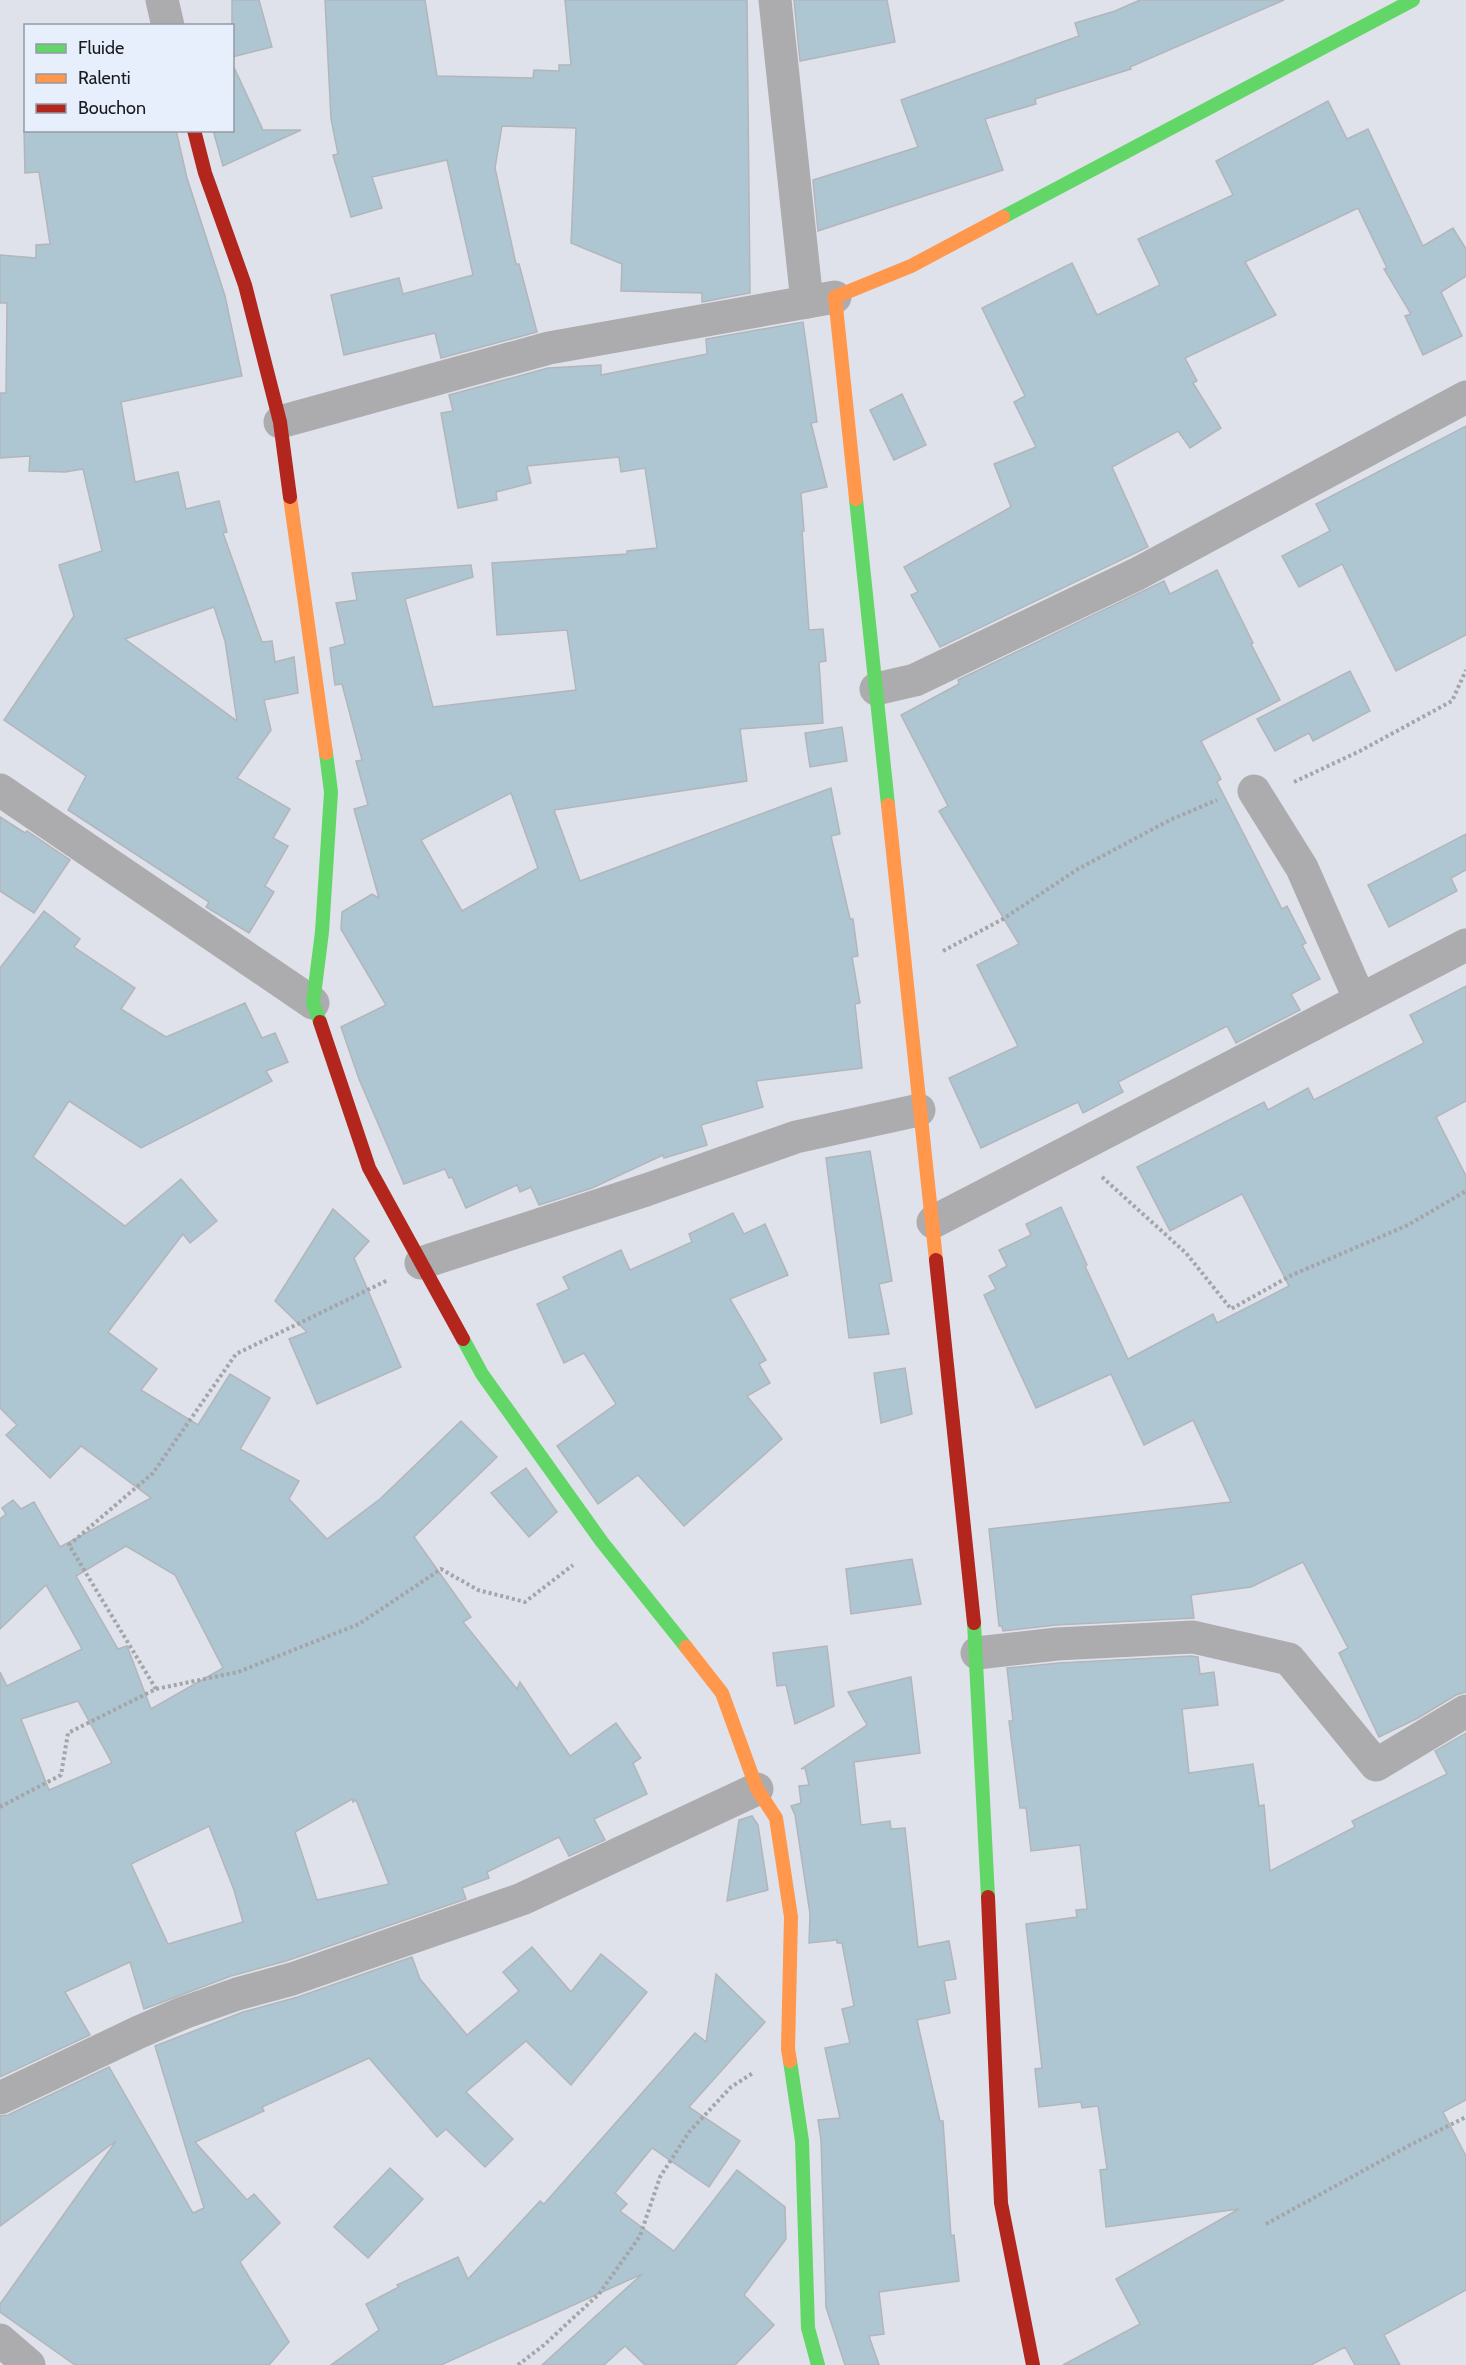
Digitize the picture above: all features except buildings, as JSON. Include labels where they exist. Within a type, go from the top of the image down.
[{"type":"street","points":[[162,0],[168,24]]},
{"type":"street","points":[[774,0],[821,300],[876,689],[977,1653],[1001,2203],[1033,2365]]},
{"type":"street","points":[[280,422],[549,348],[821,300],[911,266],[1413,0]]},
{"type":"street","points":[[195,132],[205,173],[245,285],[280,422],[331,792],[322,932],[313,1003],[369,1168],[482,1374],[602,1542],[722,1693],[757,1789],[776,1818],[791,1917],[788,2049],[802,2141],[808,2328],[818,2365]]},
{"type":"street","points":[[876,689],[915,680],[1137,574],[1466,397]]},
{"type":"street","points":[[0,790],[313,1003]]},
{"type":"street","points":[[1254,790],[1302,868],[1360,1000]]},
{"type":"street","points":[[933,1222],[1466,945]]},
{"type":"street","points":[[421,1263],[624,1197],[796,1137],[919,1110]]},
{"type":"street","points":[[977,1653],[1057,1644],[1193,1637],[1289,1659],[1376,1765],[1466,1711]]},
{"type":"street","points":[[0,2098],[183,2013],[237,1994],[292,1979],[522,1899],[757,1789]]},
{"type":"street","points":[[0,2340],[29,2365]]},
{"type":"path","points":[[905,971],[1003,919],[1078,869],[1170,820],[1233,794],[1287,786],[1360,751],[1452,701],[1466,670]]},
{"type":"path","points":[[1072,1150],[1186,1253],[1231,1310],[1292,1275],[1407,1225],[1466,1191]]},
{"type":"path","points":[[156,1689],[69,1545],[153,1473],[236,1354],[421,1263]]},
{"type":"path","points":[[0,1807],[61,1775],[68,1732],[156,1689],[238,1672],[359,1624],[441,1569],[478,1590],[525,1602],[602,1542]]},
{"type":"path","points":[[518,2365],[544,2345],[598,2294],[640,2236],[660,2177],[689,2132],[731,2087],[788,2049]]},
{"type":"path","points":[[1266,2224],[1466,2117]]},
{"type":"traffic: fast","points":[[1003,217],[1413,0]]},
{"type":"traffic: fast","points":[[856,499],[888,805]]},
{"type":"traffic: fast","points":[[320,1022],[313,1003],[322,932],[331,792],[326,753]]},
{"type":"traffic: fast","points":[[463,1339],[482,1374],[602,1542],[686,1647]]},
{"type":"traffic: fast","points":[[974,1623],[988,1897]]},
{"type":"traffic: fast","points":[[790,2061],[802,2141],[808,2328],[818,2365]]},
{"type":"traffic: slow","points":[[856,499],[835,297],[911,266],[1003,217]]},
{"type":"traffic: slow","points":[[290,497],[326,753]]},
{"type":"traffic: slow","points":[[888,805],[936,1260]]},
{"type":"traffic: slow","points":[[686,1647],[722,1693],[757,1789],[776,1818],[791,1917],[788,2049],[790,2061]]},
{"type":"traffic: jam","points":[[195,132],[205,173],[245,285],[280,422],[290,497]]},
{"type":"traffic: jam","points":[[320,1022],[369,1168],[463,1339]]},
{"type":"traffic: jam","points":[[936,1260],[974,1623]]},
{"type":"traffic: jam","points":[[988,1897],[1001,2203],[1033,2365]]}]
